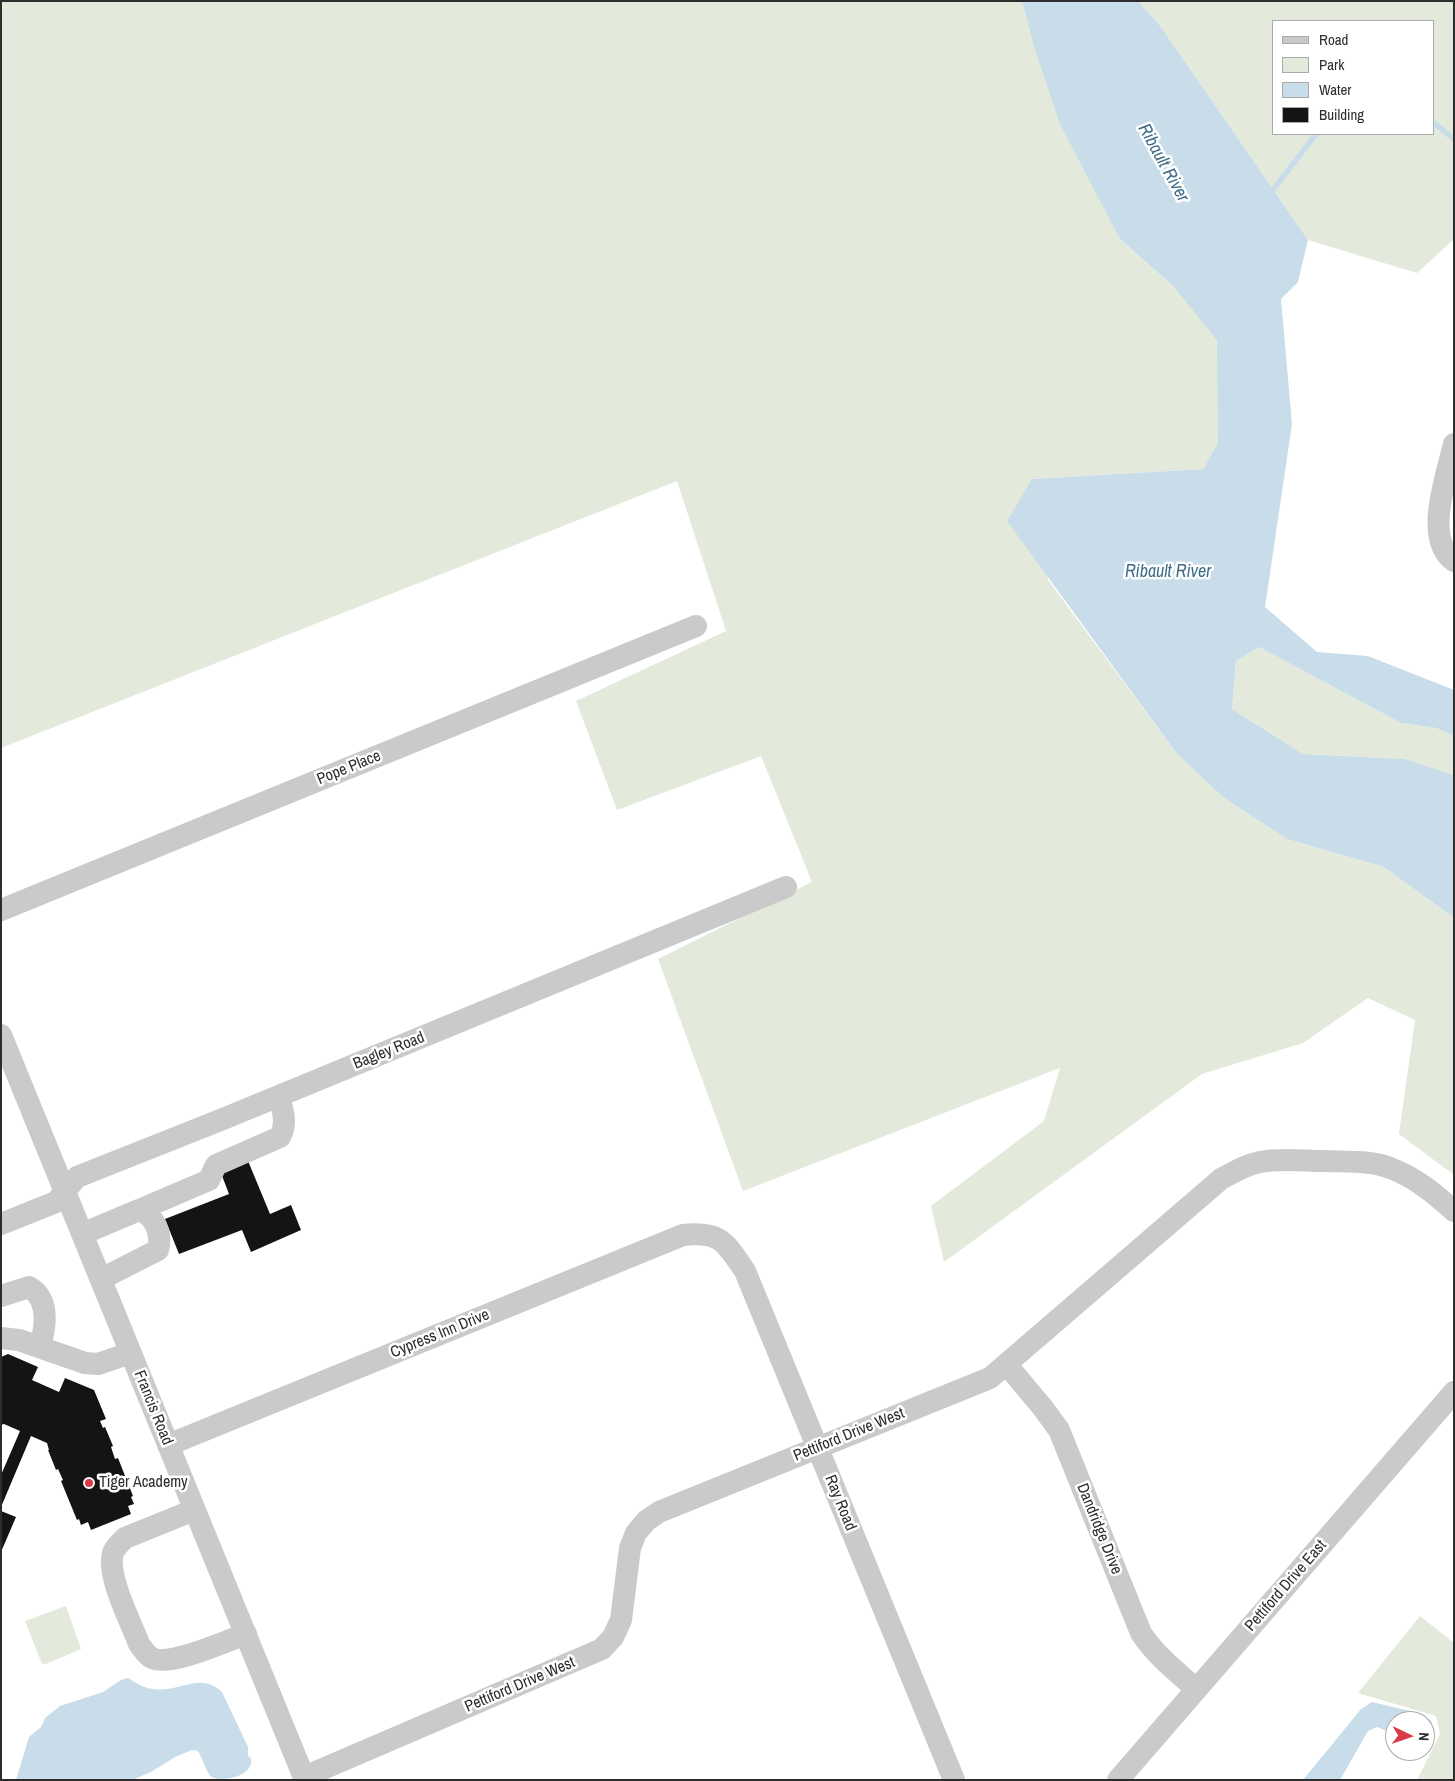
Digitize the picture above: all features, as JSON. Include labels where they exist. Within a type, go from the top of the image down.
[{"type":"street","points":[[1448,554],[1438,532],[1438,515],[1454,444]]},
{"type":"street","name":"Pope Place","points":[[1,910],[696,626]]},
{"type":"street","name":"Bagley Road","points":[[1,1224],[56,1202],[76,1177],[278,1097],[786,887]]},
{"type":"street","name":"Francis Road","points":[[1,1035],[305,1778]]},
{"type":"street","points":[[82,1234],[209,1180],[216,1165],[280,1137],[285,1122],[278,1097]]},
{"type":"street","name":"Pettiford Drive West","points":[[305,1778],[602,1649],[614,1637],[621,1620],[630,1548],[636,1533],[646,1521],[659,1512],[990,1378],[1221,1179],[1240,1168],[1259,1162],[1282,1160],[1363,1162],[1389,1167],[1410,1177],[1454,1211]]},
{"type":"street","points":[[100,1279],[158,1250],[159,1237],[155,1223],[150,1216],[139,1210]]},
{"type":"street","name":"Cypress Inn Drive","points":[[168,1445],[683,1235],[699,1233],[714,1236]]},
{"type":"street","name":"Ray Road","points":[[714,1236],[726,1244],[745,1271],[954,1780]]},
{"type":"street","points":[[1,1296],[29,1287],[37,1292],[44,1308],[45,1328],[40,1347]]},
{"type":"street","points":[[1,1338],[19,1340],[86,1363],[98,1364],[130,1353]]},
{"type":"street","name":"Dandridge Drive","points":[[1007,1365],[1059,1430],[1142,1633],[1160,1657],[1196,1689]]},
{"type":"street","name":"Pettiford Drive East","points":[[1118,1780],[1454,1392]]},
{"type":"street","points":[[194,1510],[125,1538],[117,1546],[113,1554],[113,1577],[139,1644],[153,1658],[174,1660],[246,1634]]},
{"type":"green space","points":[[1,1],[1022,1],[1033,44],[1120,239],[1173,286],[1218,340],[1218,443],[1203,469],[1032,479],[1048,580],[1177,754],[1223,797],[1287,839],[1384,867],[1454,918],[1454,1175],[1399,1134],[1415,1020],[1368,998],[1303,1043],[1202,1074],[944,1262],[931,1206],[1044,1121],[1060,1068],[743,1191],[658,959],[812,882],[761,756],[617,810],[576,701],[726,631],[677,481],[1,748]]},
{"type":"green space","points":[[1138,1],[1454,1],[1454,239],[1417,273],[1308,240],[1161,27]]},
{"type":"green space","points":[[1259,647],[1401,723],[1436,728],[1454,736],[1454,775],[1405,759],[1303,754],[1232,709],[1236,661]]},
{"type":"green space","points":[[66,1606],[81,1649],[42,1664],[25,1621]]},
{"type":"green space","points":[[1420,1616],[1454,1643],[1454,1780],[1417,1780],[1426,1761],[1435,1761],[1435,1744],[1440,1734],[1435,1711],[1419,1711],[1358,1693]]},
{"type":"water","name":"Ribault River","points":[[1022,1],[1138,1],[1161,27],[1308,240],[1298,282],[1281,299],[1292,424],[1265,607],[1317,652],[1368,656],[1454,690],[1454,736],[1436,728],[1401,723],[1259,647],[1236,661],[1232,709],[1303,754],[1405,759],[1454,775],[1454,918],[1384,867],[1287,839],[1223,797],[1177,754],[1007,521],[1032,479],[1203,469],[1218,443],[1217,340],[1173,286],[1120,239],[1060,124],[1033,44]]},
{"type":"water","points":[[128,1678],[153,1689],[205,1683],[214,1686],[222,1692],[248,1747],[248,1756],[251,1758],[251,1764],[248,1769],[244,1773],[232,1778],[213,1778],[206,1770],[198,1751],[192,1750],[132,1780],[16,1780],[29,1737],[41,1727],[45,1718],[60,1706],[103,1692],[121,1680]]},
{"type":"water","points":[[1372,1702],[1410,1711],[1385,1711],[1385,1730],[1377,1727],[1368,1731],[1340,1780],[1303,1780],[1361,1709]]},
{"type":"building","points":[[246,1156],[270,1214],[291,1205],[301,1230],[251,1252],[242,1230],[179,1254],[165,1219],[229,1194],[219,1168]]},
{"type":"building","points":[[8,1354],[38,1367],[32,1380],[59,1392],[65,1378],[94,1390],[106,1419],[100,1421],[103,1428],[105,1427],[113,1446],[111,1447],[115,1459],[118,1458],[133,1496],[131,1497],[134,1504],[128,1506],[131,1514],[91,1530],[88,1522],[81,1525],[79,1519],[77,1520],[58,1469],[56,1470],[47,1443],[31,1436],[1,1507],[1,1475],[20,1431],[4,1424],[1,1425],[1,1357]]},
{"type":"building","points":[[1,1511],[16,1517],[1,1552]]},
{"type":"waterway","points":[[1435,124],[1454,139]]},
{"type":"waterway","points":[[1273,190],[1315,135]]},
{"type":"place","name":"Tiger Academy","points":[[89,1483]]}]
